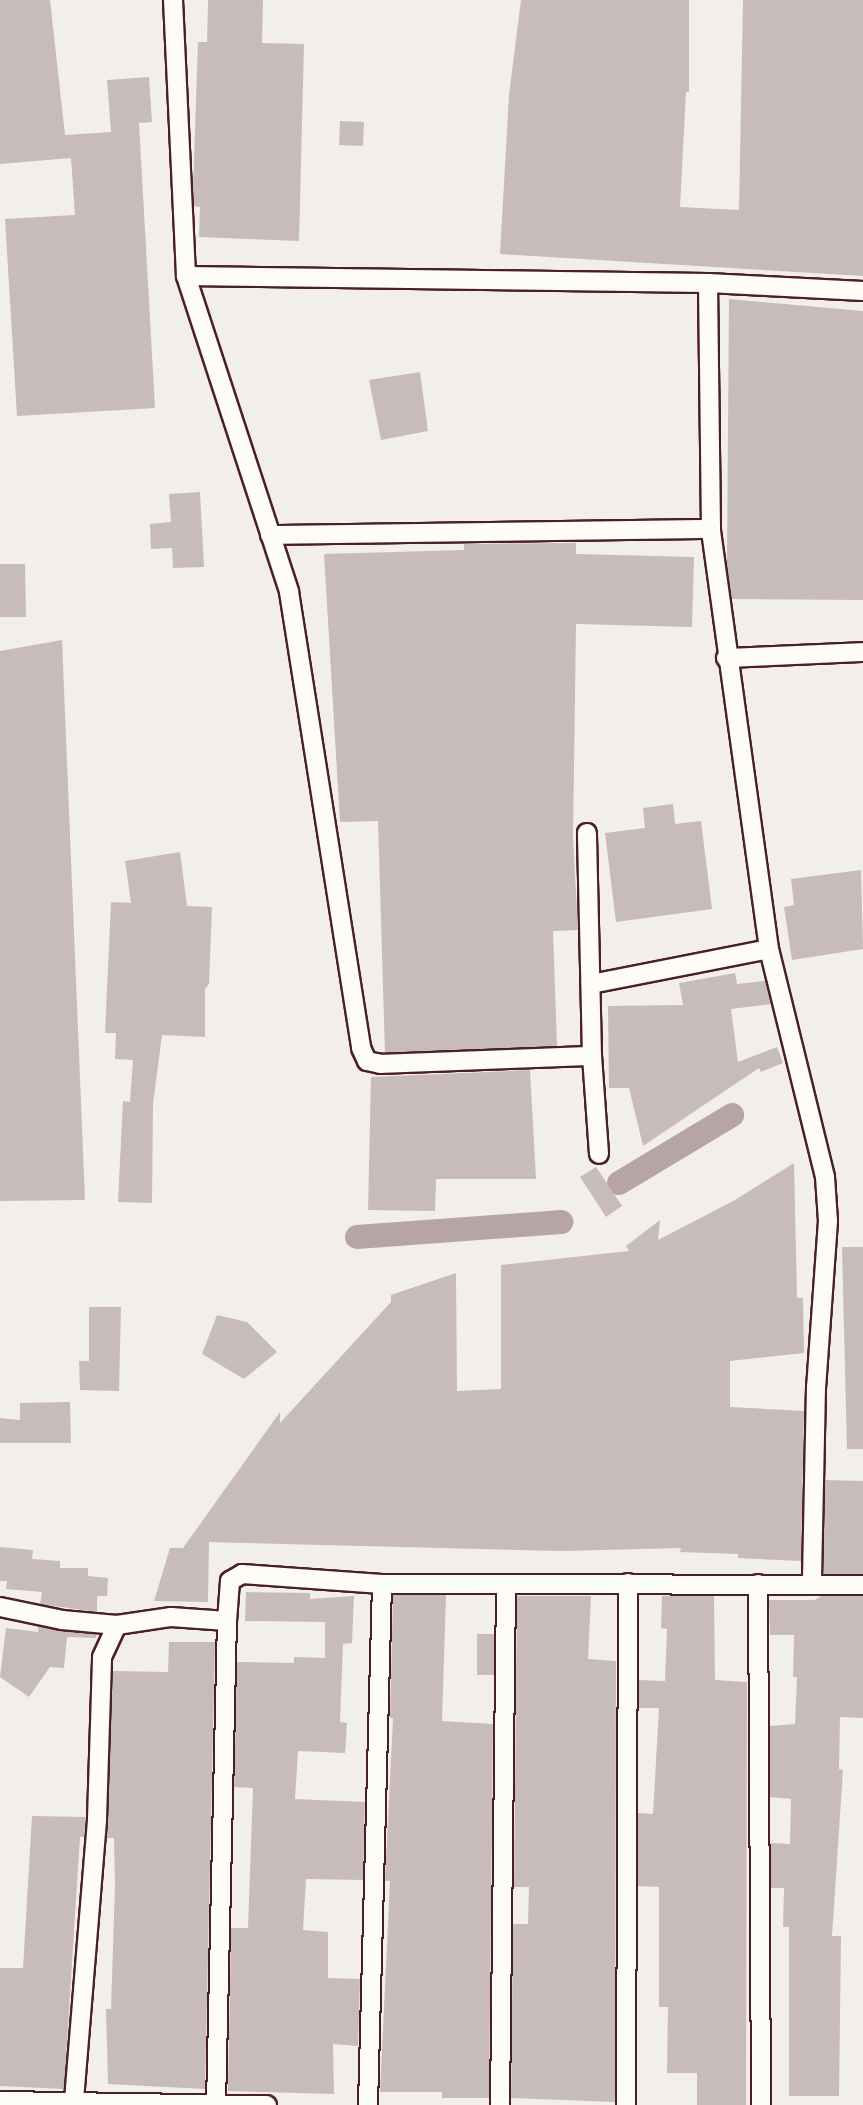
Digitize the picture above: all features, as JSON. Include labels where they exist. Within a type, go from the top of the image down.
[{"type":"street","points":[[173,0],[186,276],[289,592],[361,1048],[368,1061],[381,1064],[592,1056]]},
{"type":"street","points":[[186,276],[708,284],[863,291]]},
{"type":"street","points":[[708,284],[711,529],[726,658],[769,949],[825,1177],[828,1221],[816,1387],[812,1584]]},
{"type":"street","points":[[270,535],[711,529]]},
{"type":"street","points":[[726,658],[863,652]]},
{"type":"street","points":[[587,833],[592,1056],[599,1154]]},
{"type":"street","points":[[591,984],[769,949]]},
{"type":"street","points":[[216,2104],[227,1621],[230,1581],[242,1574],[382,1584],[863,1585]]},
{"type":"street","points":[[626,2105],[628,1583]]},
{"type":"street","points":[[369,2105],[382,1584]]},
{"type":"street","points":[[500,2105],[506,1584]]},
{"type":"street","points":[[758,1584],[761,2105]]},
{"type":"street","points":[[0,1607],[62,1620],[111,1624],[171,1617],[227,1621]]},
{"type":"street","points":[[74,2100],[97,1819],[102,1657],[111,1624]]},
{"type":"street","points":[[0,2101],[74,2100],[267,2105]]},
{"type":"building","points":[[0,0],[50,0],[65,135],[111,132],[107,80],[149,77],[152,122],[139,123],[155,408],[17,416],[5,219],[75,215],[71,158],[0,164]]},
{"type":"building","points":[[208,0],[263,0],[262,43],[304,44],[299,241],[199,237],[200,207],[194,206],[193,188],[198,42],[207,42]]},
{"type":"building","points":[[521,0],[689,0],[689,92],[686,92],[680,207],[739,210],[743,0],[863,0],[863,276],[500,254],[509,95]]},
{"type":"building","points":[[340,121],[364,122],[363,146],[339,145]]},
{"type":"building","points":[[729,299],[863,311],[863,600],[732,599],[727,565]]},
{"type":"building","points":[[420,372],[428,431],[381,440],[369,380]]},
{"type":"building","points":[[200,492],[204,567],[173,568],[172,548],[151,549],[150,524],[171,522],[169,494]]},
{"type":"building","points":[[576,543],[576,554],[694,557],[692,627],[576,624],[573,837],[578,930],[553,931],[557,1046],[385,1053],[378,821],[340,822],[324,554],[464,550],[464,544]]},
{"type":"building","points":[[0,564],[25,564],[26,617],[0,617]]},
{"type":"building","points":[[62,640],[85,1200],[0,1201],[0,651]]},
{"type":"building","points":[[673,804],[675,824],[701,821],[712,909],[616,922],[605,833],[645,828],[643,808]]},
{"type":"building","points":[[180,852],[187,906],[212,907],[209,984],[205,989],[205,1037],[162,1035],[153,1104],[152,1203],[118,1202],[123,1101],[130,1102],[133,1060],[115,1059],[116,1033],[105,1033],[111,902],[131,903],[125,861]]},
{"type":"building","points":[[861,870],[863,949],[792,960],[784,907],[794,905],[791,879]]},
{"type":"building","points":[[735,973],[737,984],[765,981],[771,1004],[731,1009],[738,1062],[777,1047],[783,1063],[761,1072],[759,1068],[643,1146],[629,1088],[609,1088],[608,1006],[683,1005],[679,983]]},
{"type":"building","points":[[530,1070],[536,1179],[436,1179],[435,1211],[368,1210],[371,1077]]},
{"type":"building","points":[[794,1163],[797,1298],[803,1298],[804,1353],[730,1361],[730,1407],[804,1411],[801,1561],[738,1558],[738,1554],[680,1552],[681,1548],[561,1551],[209,1542],[208,1602],[154,1601],[170,1548],[183,1548],[280,1412],[280,1423],[391,1302],[391,1295],[456,1273],[457,1391],[501,1389],[501,1265],[629,1251],[626,1246],[660,1220],[658,1240],[735,1200]]},
{"type":"building","points":[[596,1167],[622,1206],[606,1217],[580,1177]]},
{"type":"building","points":[[842,1247],[863,1247],[863,1449],[847,1449]]},
{"type":"building","points":[[89,1307],[121,1307],[119,1391],[80,1390],[79,1361],[89,1361]]},
{"type":"building","points":[[217,1315],[247,1322],[277,1352],[244,1379],[202,1354]]},
{"type":"building","points":[[70,1402],[71,1443],[0,1443],[0,1418],[20,1420],[20,1403]]},
{"type":"building","points":[[825,1480],[863,1481],[863,1574],[823,1574]]},
{"type":"building","points":[[0,1547],[33,1550],[32,1559],[60,1561],[60,1568],[88,1568],[88,1576],[108,1578],[107,1596],[97,1596],[97,1612],[40,1604],[42,1592],[6,1589],[7,1581],[0,1581]]},
{"type":"building","points":[[246,1592],[310,1593],[310,1599],[354,1596],[352,1643],[343,1644],[340,1722],[347,1723],[345,1753],[298,1751],[295,1799],[365,1802],[363,1880],[306,1879],[303,1930],[328,1932],[328,1978],[360,1979],[358,2046],[333,2044],[334,2094],[228,2091],[231,1928],[248,1928],[253,1788],[234,1787],[237,1662],[294,1663],[294,1657],[325,1658],[325,1622],[245,1621]]},
{"type":"building","points":[[393,1595],[446,1595],[442,1721],[493,1724],[489,2098],[442,2098],[442,2092],[380,2092],[390,1881],[385,1881],[393,1718],[390,1718]]},
{"type":"building","points":[[517,1596],[591,1596],[588,1659],[616,1661],[615,2102],[511,2098],[513,1924],[528,1924],[529,1887],[514,1887]]},
{"type":"building","points":[[662,1596],[714,1596],[715,1680],[747,1682],[746,2105],[697,2105],[697,2073],[667,2073],[668,2007],[659,2007],[659,1887],[638,1886],[638,1813],[653,1814],[659,1708],[639,1708],[639,1680],[665,1681],[667,1629],[661,1628]]},
{"type":"building","points":[[821,1596],[863,1596],[863,1718],[840,1717],[839,1769],[843,1770],[832,1936],[841,1936],[839,2096],[789,2096],[789,1927],[783,1927],[784,1888],[771,1888],[771,1843],[790,1844],[791,1799],[770,1797],[770,1726],[795,1724],[797,1677],[793,1677],[794,1635],[770,1635],[769,1600],[815,1600]]},
{"type":"building","points":[[38,1627],[96,1634],[96,1638],[67,1637],[64,1668],[50,1667],[29,1697],[0,1677],[6,1628],[38,1632]]},
{"type":"building","points":[[477,1634],[494,1634],[494,1675],[477,1675]]},
{"type":"building","points":[[169,1642],[215,1642],[205,2089],[108,2084],[106,2009],[111,2009],[115,1885],[114,1838],[107,1838],[113,1671],[168,1672]]},
{"type":"building","points":[[32,1816],[86,1817],[84,1837],[80,1837],[64,2089],[0,2086],[0,1968],[23,1968]]},
{"type":"waterway","points":[[619,1183],[732,1115]]},
{"type":"waterway","points":[[357,1237],[561,1222]]}]
